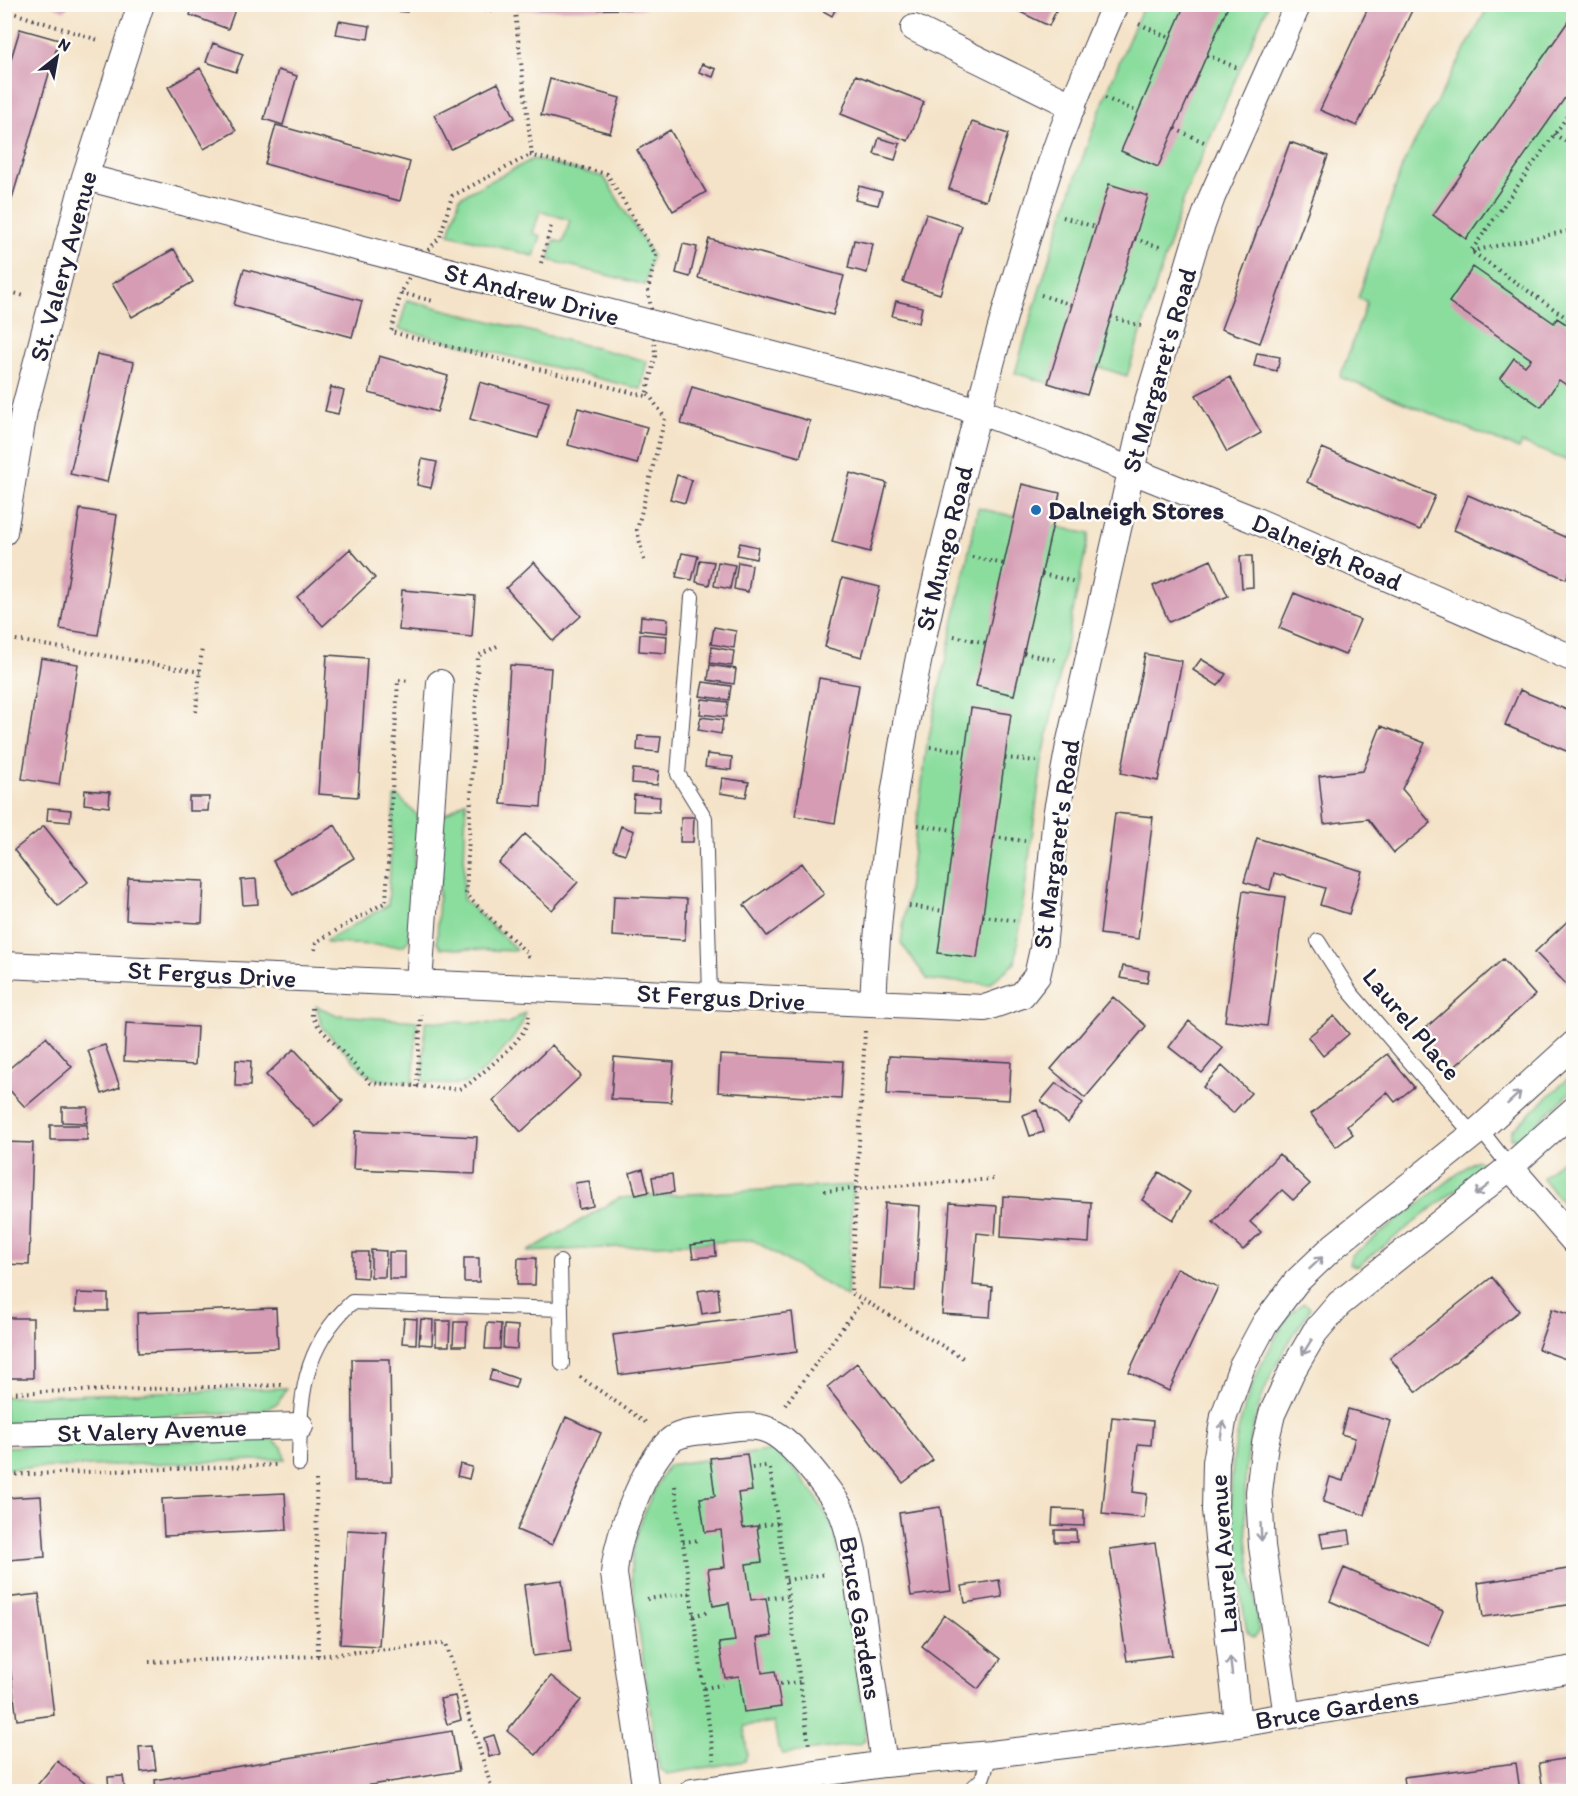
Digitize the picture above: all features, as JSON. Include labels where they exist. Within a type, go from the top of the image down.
[{"type":"street","name":"St. Valery Avenue","points":[[4,532],[24,411],[85,177],[141,4]]},
{"type":"street","name":"St Mungo Road","points":[[870,1003],[890,822],[911,688],[978,411],[1056,149],[1115,4]]},
{"type":"street","name":"St Margaret's Road","points":[[1022,995],[1036,976],[1043,949],[1056,816],[1065,766],[1144,414],[1194,247],[1244,122],[1298,4]]},
{"type":"street","points":[[914,28],[1072,106]]},
{"type":"street","name":"St Andrew Drive","points":[[85,177],[654,326],[905,389],[978,411]]},
{"type":"street","name":"Dalneigh Road","points":[[978,411],[1252,519],[1574,658]]},
{"type":"street","points":[[419,983],[440,682]]},
{"type":"street","name":"St Fergus Drive","points":[[4,965],[986,1008],[1022,995]]},
{"type":"street","name":"Laurel Avenue","points":[[1238,1724],[1215,1509],[1216,1462],[1224,1416],[1242,1366],[1265,1323],[1296,1282],[1334,1246],[1477,1132],[1574,1044]]},
{"type":"street","name":"Laurel Avenue","points":[[1287,1716],[1262,1546],[1258,1492],[1272,1414],[1291,1373],[1315,1332],[1339,1304],[1510,1167],[1574,1110]]},
{"type":"street","points":[[1510,1167],[1574,1240]]},
{"type":"street","name":"St Valery Avenue","points":[[4,1434],[300,1426]]},
{"type":"street","name":"Bruce Gardens","points":[[671,1440],[687,1434],[750,1426],[772,1431],[790,1446],[837,1504],[847,1526],[853,1551],[884,1764]]},
{"type":"street","points":[[646,1791],[614,1574],[615,1553],[650,1468],[671,1440]]},
{"type":"street","name":"Bruce Gardens","points":[[692,1791],[884,1764],[991,1754],[1238,1724],[1574,1669]]},
{"type":"lane","points":[[692,597],[678,774],[705,819],[710,996]]},
{"type":"lane","name":"Laurel Place","points":[[1318,941],[1351,993],[1477,1132]]},
{"type":"lane","points":[[1477,1132],[1510,1167]]},
{"type":"lane","points":[[560,1262],[562,1364]]},
{"type":"lane","points":[[299,1464],[304,1384],[314,1353],[332,1321],[352,1302],[561,1309]]},
{"type":"lane","points":[[968,1791],[982,1779],[991,1754]]},
{"type":"path","points":[[514,4],[532,155]]},
{"type":"path","points":[[4,10],[126,49]]},
{"type":"path","points":[[448,10],[514,10]]},
{"type":"path","points":[[1136,23],[1170,38]]},
{"type":"path","points":[[1207,55],[1239,69]]},
{"type":"path","points":[[1105,98],[1138,112]]},
{"type":"path","points":[[1472,251],[1574,107]]},
{"type":"path","points":[[1175,129],[1208,143]]},
{"type":"path","points":[[1554,134],[1574,147]]},
{"type":"path","points":[[532,155],[607,174],[656,255],[648,290],[654,326],[655,357],[646,396],[391,332],[401,293],[416,264],[440,237],[452,196],[532,155]]},
{"type":"path","points":[[1063,216],[1095,227]]},
{"type":"path","points":[[541,263],[551,226]]},
{"type":"path","points":[[1472,251],[1568,231]]},
{"type":"path","points":[[1135,239],[1166,249]]},
{"type":"path","points":[[1472,251],[1574,324]]},
{"type":"path","points":[[1037,294],[1072,305]]},
{"type":"path","points":[[1111,317],[1142,326]]},
{"type":"path","points":[[644,560],[637,530],[665,418],[647,391]]},
{"type":"path","points":[[4,638],[200,672]]},
{"type":"path","points":[[386,902],[316,942],[312,979],[312,1016],[319,1027],[365,1077],[377,1085],[459,1089],[470,1084],[526,1030],[532,989],[528,954],[466,895],[478,656],[497,646]]},
{"type":"path","points":[[196,712],[202,647]]},
{"type":"path","points":[[870,1003],[851,1293],[966,1359]]},
{"type":"path","points":[[417,1087],[421,1015]]},
{"type":"path","points":[[824,1191],[994,1179]]},
{"type":"path","points":[[784,1406],[863,1300]]},
{"type":"path","points":[[562,1364],[671,1440]]},
{"type":"path","points":[[4,1393],[304,1384]]},
{"type":"path","points":[[768,1458],[810,1751]]},
{"type":"path","points":[[752,1468],[770,1465]]},
{"type":"path","points":[[316,1473],[318,1656]]},
{"type":"path","points":[[674,1475],[715,1766]]},
{"type":"path","points":[[758,1526],[777,1523]]},
{"type":"path","points":[[683,1542],[700,1540]]},
{"type":"path","points":[[786,1580],[831,1573]]},
{"type":"path","points":[[635,1601],[690,1593]]},
{"type":"path","points":[[768,1599],[788,1596]]},
{"type":"path","points":[[693,1614],[710,1612]]},
{"type":"path","points":[[149,1662],[318,1656],[446,1643],[493,1791]]},
{"type":"path","points":[[780,1684],[800,1682]]},
{"type":"path","points":[[704,1688],[722,1685]]},
{"type":"green space","points":[[1144,5],[1268,5],[1185,195],[1127,376],[1096,366],[1087,395],[1015,373],[1089,140]]},
{"type":"green space","points":[[1489,5],[1573,5],[1574,180],[1569,196],[1567,221],[1574,246],[1573,463],[1522,443],[1519,449],[1340,377],[1367,302],[1358,298],[1403,164]]},
{"type":"green space","points":[[533,159],[604,177],[652,255],[645,285],[549,260],[554,240],[563,243],[570,220],[540,211],[533,233],[541,236],[534,256],[449,234],[460,197]]},
{"type":"green space","points":[[407,300],[647,361],[641,389],[399,329]]},
{"type":"green space","points":[[978,508],[1089,534],[1042,762],[1015,963],[989,984],[928,980],[901,943],[927,746]]},
{"type":"green space","points":[[398,796],[418,816],[409,940],[403,946],[327,943],[326,941],[388,905],[394,798]]},
{"type":"green space","points":[[466,801],[463,899],[516,949],[515,951],[441,948],[437,942],[442,816]]},
{"type":"green space","points":[[316,1006],[337,1015],[417,1021],[413,1082],[379,1080],[366,1074],[323,1028]]},
{"type":"green space","points":[[525,1013],[518,1031],[510,1042],[472,1079],[455,1085],[423,1082],[425,1021],[507,1024]]},
{"type":"green space","points":[[1573,1074],[1573,1090],[1520,1139],[1511,1138],[1512,1130]]},
{"type":"green space","points":[[1573,1150],[1573,1216],[1542,1178]]},
{"type":"green space","points":[[1478,1160],[1482,1163],[1480,1171],[1358,1266],[1349,1264],[1351,1256]]},
{"type":"green space","points":[[853,1185],[847,1297],[753,1240],[527,1252],[619,1198]]},
{"type":"green space","points":[[1304,1303],[1310,1307],[1308,1313],[1282,1354],[1264,1392],[1252,1429],[1246,1466],[1247,1542],[1259,1630],[1254,1638],[1247,1633],[1232,1521],[1231,1487],[1234,1454],[1241,1419],[1253,1384],[1285,1322]]},
{"type":"green space","points":[[286,1388],[278,1403],[259,1412],[5,1423],[4,1397]]},
{"type":"green space","points":[[270,1438],[282,1447],[285,1459],[5,1469],[4,1447]]},
{"type":"green space","points":[[774,1450],[810,1488],[835,1534],[865,1726],[865,1740],[859,1744],[783,1754],[778,1747],[774,1722],[744,1726],[747,1754],[745,1761],[667,1774],[660,1769],[657,1758],[631,1573],[638,1530],[654,1490],[668,1465]]},
{"type":"building","points":[[49,4],[68,4],[65,11]]},
{"type":"building","points":[[194,4],[237,4],[228,29],[190,15]]},
{"type":"building","points":[[395,4],[407,4],[407,12],[395,11]]},
{"type":"building","points":[[517,4],[646,4],[646,9],[517,10]]},
{"type":"building","points":[[811,4],[838,4],[832,16]]},
{"type":"building","points":[[1017,4],[1059,4],[1049,26],[1014,9]]},
{"type":"building","points":[[1185,4],[1229,4],[1158,167],[1121,151]]},
{"type":"building","points":[[1370,4],[1415,4],[1357,126],[1320,110]]},
{"type":"building","points":[[1574,13],[1574,85],[1466,239],[1433,215]]},
{"type":"building","points":[[339,21],[370,26],[368,39],[336,34]]},
{"type":"building","points":[[20,29],[59,40],[5,222],[4,82]]},
{"type":"building","points":[[213,43],[243,54],[236,72],[206,62]]},
{"type":"building","points":[[702,64],[716,69],[713,77],[699,72]]},
{"type":"building","points":[[200,68],[236,131],[204,149],[168,87]]},
{"type":"building","points":[[278,70],[297,76],[283,125],[264,119]]},
{"type":"building","points":[[856,75],[924,102],[908,141],[841,114]]},
{"type":"building","points":[[550,79],[620,98],[610,133],[541,115]]},
{"type":"building","points":[[498,83],[515,118],[451,149],[434,115]]},
{"type":"building","points":[[972,122],[1008,134],[986,201],[949,189]]},
{"type":"building","points":[[276,125],[410,162],[400,201],[265,164]]},
{"type":"building","points":[[670,130],[706,192],[673,211],[637,150]]},
{"type":"building","points":[[879,138],[900,144],[895,160],[874,154]]},
{"type":"building","points":[[1290,142],[1328,156],[1260,343],[1221,329]]},
{"type":"building","points":[[1109,184],[1148,196],[1087,395],[1048,383]]},
{"type":"building","points":[[859,186],[882,192],[878,205],[855,200]]},
{"type":"building","points":[[926,214],[962,226],[940,294],[903,282]]},
{"type":"building","points":[[709,239],[844,276],[833,315],[698,278]]},
{"type":"building","points":[[854,240],[873,244],[867,273],[848,268]]},
{"type":"building","points":[[683,244],[697,247],[690,277],[676,273]]},
{"type":"building","points":[[174,249],[193,282],[132,317],[112,284]]},
{"type":"building","points":[[1473,267],[1554,323],[1557,318],[1574,329],[1574,390],[1559,380],[1541,407],[1500,378],[1514,358],[1525,366],[1531,359],[1449,302]]},
{"type":"building","points":[[244,269],[362,301],[352,337],[234,305]]},
{"type":"building","points":[[896,301],[922,307],[919,323],[892,316]]},
{"type":"building","points":[[1257,353],[1280,357],[1277,371],[1254,366]]},
{"type":"building","points":[[97,354],[134,362],[107,482],[70,474]]},
{"type":"building","points":[[379,356],[448,376],[437,412],[369,393]]},
{"type":"building","points":[[1230,377],[1261,433],[1227,452],[1196,395]]},
{"type":"building","points":[[480,382],[549,402],[538,438],[470,419]]},
{"type":"building","points":[[331,387],[344,391],[338,414],[325,411]]},
{"type":"building","points":[[692,387],[810,421],[800,457],[681,424]]},
{"type":"building","points":[[578,408],[647,427],[637,464],[568,445]]},
{"type":"building","points":[[1322,448],[1435,496],[1420,530],[1307,482]]},
{"type":"building","points":[[422,459],[437,462],[431,488],[417,485]]},
{"type":"building","points":[[850,473],[887,483],[870,552],[832,542]]},
{"type":"building","points":[[677,475],[692,480],[685,503],[670,499]]},
{"type":"building","points":[[1022,484],[1060,493],[1014,695],[976,686]]},
{"type":"building","points":[[1468,495],[1574,541],[1574,561],[1566,579],[1454,530]]},
{"type":"building","points":[[80,509],[117,515],[98,635],[60,629]]},
{"type":"building","points":[[740,543],[758,547],[756,559],[737,555]]},
{"type":"building","points":[[350,549],[375,578],[323,626],[297,597]]},
{"type":"building","points":[[682,553],[698,556],[692,580],[676,577]]},
{"type":"building","points":[[1240,556],[1252,556],[1253,587],[1242,588]]},
{"type":"building","points":[[700,560],[714,562],[709,585],[696,582]]},
{"type":"building","points":[[1211,560],[1228,596],[1169,622],[1153,586]]},
{"type":"building","points":[[534,562],[581,616],[553,641],[506,588]]},
{"type":"building","points":[[718,562],[735,565],[730,589],[714,586]]},
{"type":"building","points":[[738,562],[752,565],[748,592],[734,589]]},
{"type":"building","points":[[842,578],[880,587],[862,657],[825,647]]},
{"type":"building","points":[[402,590],[475,596],[472,637],[399,630]]},
{"type":"building","points":[[1294,593],[1360,620],[1345,655],[1279,628]]},
{"type":"building","points":[[641,616],[668,619],[667,633],[640,630]]},
{"type":"building","points":[[714,627],[736,631],[734,648],[711,644]]},
{"type":"building","points":[[640,634],[667,636],[666,653],[639,651]]},
{"type":"building","points":[[712,647],[734,651],[732,666],[710,663]]},
{"type":"building","points":[[1145,654],[1182,661],[1158,781],[1121,773]]},
{"type":"building","points":[[327,655],[367,658],[358,797],[318,794]]},
{"type":"building","points":[[41,658],[78,664],[59,785],[22,779]]},
{"type":"building","points":[[1201,659],[1226,674],[1218,686],[1193,670]]},
{"type":"building","points":[[510,665],[551,668],[541,807],[501,804]]},
{"type":"building","points":[[710,665],[736,669],[734,684],[708,680]]},
{"type":"building","points":[[819,678],[859,685],[835,823],[795,816]]},
{"type":"building","points":[[703,682],[731,686],[729,700],[700,696]]},
{"type":"building","points":[[1520,690],[1574,713],[1574,747],[1571,753],[1505,725]]},
{"type":"building","points":[[702,699],[728,702],[726,717],[700,714]]},
{"type":"building","points":[[971,708],[1011,714],[977,958],[938,953]]},
{"type":"building","points":[[701,717],[723,720],[721,734],[698,730]]},
{"type":"building","points":[[1381,726],[1425,743],[1402,789],[1431,823],[1394,853],[1368,819],[1324,824],[1319,776],[1363,771]]},
{"type":"building","points":[[638,736],[661,737],[659,752],[637,750]]},
{"type":"building","points":[[707,754],[732,757],[731,770],[705,767]]},
{"type":"building","points":[[633,769],[659,771],[657,785],[632,783]]},
{"type":"building","points":[[722,778],[749,782],[746,797],[720,793]]},
{"type":"building","points":[[85,790],[110,792],[109,807],[84,804]]},
{"type":"building","points":[[634,795],[660,797],[659,812],[633,811]]},
{"type":"building","points":[[189,797],[209,797],[208,811],[189,811]]},
{"type":"building","points":[[48,808],[71,810],[70,822],[47,820]]},
{"type":"building","points":[[1115,813],[1153,817],[1138,939],[1100,934]]},
{"type":"building","points":[[681,817],[694,817],[693,842],[680,842]]},
{"type":"building","points":[[335,825],[354,858],[293,895],[273,861]]},
{"type":"building","points":[[44,826],[88,882],[58,906],[14,850]]},
{"type":"building","points":[[621,826],[634,831],[625,854],[613,850]]},
{"type":"building","points":[[525,834],[578,882],[552,910],[499,863]]},
{"type":"building","points":[[1257,838],[1362,871],[1349,914],[1320,905],[1325,888],[1274,873],[1270,890],[1244,882]]},
{"type":"building","points":[[802,863],[824,894],[767,936],[744,905]]},
{"type":"building","points":[[128,878],[204,881],[202,923],[126,920]]},
{"type":"building","points":[[256,879],[258,904],[243,905],[241,880]]},
{"type":"building","points":[[1243,891],[1285,897],[1267,1026],[1225,1021]]},
{"type":"building","points":[[614,896],[687,899],[685,940],[612,936]]},
{"type":"building","points":[[1574,915],[1574,979],[1567,985],[1535,952]]},
{"type":"building","points":[[1503,959],[1535,995],[1451,1070],[1419,1034]]},
{"type":"building","points":[[1123,966],[1149,971],[1147,983],[1120,978]]},
{"type":"building","points":[[1113,997],[1146,1026],[1085,1098],[1051,1069]]},
{"type":"building","points":[[1334,1016],[1349,1034],[1323,1056],[1308,1037]]},
{"type":"building","points":[[1189,1021],[1223,1048],[1202,1073],[1169,1047]]},
{"type":"building","points":[[126,1023],[197,1027],[195,1065],[124,1061]]},
{"type":"building","points":[[46,1037],[72,1067],[25,1107],[4,1084],[4,1073]]},
{"type":"building","points":[[105,1045],[120,1087],[102,1094],[88,1050]]},
{"type":"building","points":[[552,1045],[581,1076],[521,1132],[493,1101]]},
{"type":"building","points":[[294,1049],[343,1101],[315,1127],[266,1075]]},
{"type":"building","points":[[1387,1054],[1414,1087],[1395,1102],[1387,1092],[1347,1126],[1353,1134],[1336,1147],[1311,1114]]},
{"type":"building","points":[[720,1055],[843,1061],[841,1099],[718,1092]]},
{"type":"building","points":[[889,1056],[1011,1062],[1009,1100],[887,1094]]},
{"type":"building","points":[[614,1057],[674,1062],[671,1102],[611,1099]]},
{"type":"building","points":[[236,1060],[251,1061],[250,1086],[235,1086]]},
{"type":"building","points":[[1222,1066],[1251,1093],[1233,1113],[1203,1087]]},
{"type":"building","points":[[1056,1083],[1083,1103],[1068,1123],[1041,1101]]},
{"type":"building","points":[[62,1107],[88,1107],[87,1123],[62,1122]]},
{"type":"building","points":[[1037,1110],[1044,1132],[1030,1136],[1023,1115]]},
{"type":"building","points":[[50,1125],[87,1125],[87,1140],[50,1140]]},
{"type":"building","points":[[355,1131],[477,1137],[475,1174],[353,1169]]},
{"type":"building","points":[[4,1142],[33,1143],[29,1265],[4,1264]]},
{"type":"building","points":[[1279,1154],[1310,1184],[1293,1200],[1282,1190],[1250,1222],[1261,1232],[1243,1250],[1213,1222]]},
{"type":"building","points":[[643,1169],[649,1192],[636,1195],[630,1173]]},
{"type":"building","points":[[1159,1172],[1190,1192],[1173,1220],[1142,1200]]},
{"type":"building","points":[[672,1174],[674,1192],[655,1195],[652,1177]]},
{"type":"building","points":[[589,1181],[593,1206],[579,1209],[575,1183]]},
{"type":"building","points":[[1003,1196],[1091,1202],[1089,1243],[1001,1237]]},
{"type":"building","points":[[885,1203],[920,1206],[915,1291],[880,1289]]},
{"type":"building","points":[[950,1203],[997,1206],[995,1235],[977,1233],[973,1285],[992,1287],[990,1317],[942,1314]]},
{"type":"building","points":[[715,1242],[716,1256],[693,1258],[691,1245]]},
{"type":"building","points":[[371,1250],[386,1251],[385,1277],[371,1277]]},
{"type":"building","points":[[353,1252],[368,1252],[367,1278],[353,1277]]},
{"type":"building","points":[[389,1252],[405,1252],[405,1279],[389,1279]]},
{"type":"building","points":[[464,1258],[479,1258],[479,1282],[464,1282]]},
{"type":"building","points":[[518,1258],[536,1258],[535,1285],[517,1285]]},
{"type":"building","points":[[1177,1268],[1218,1287],[1169,1391],[1129,1372]]},
{"type":"building","points":[[1492,1277],[1519,1311],[1417,1392],[1390,1358]]},
{"type":"building","points":[[718,1288],[720,1311],[702,1314],[698,1291]]},
{"type":"building","points":[[77,1293],[108,1294],[108,1311],[76,1311]]},
{"type":"building","points":[[276,1308],[278,1348],[138,1353],[137,1313]]},
{"type":"building","points":[[1552,1309],[1574,1316],[1571,1330],[1574,1330],[1574,1362],[1538,1349]]},
{"type":"building","points":[[792,1312],[797,1352],[619,1375],[613,1335]]},
{"type":"building","points":[[4,1318],[33,1318],[33,1378],[4,1378]]},
{"type":"building","points":[[404,1318],[417,1319],[416,1344],[402,1343]]},
{"type":"building","points":[[421,1319],[433,1320],[432,1345],[419,1344]]},
{"type":"building","points":[[436,1321],[450,1321],[449,1346],[436,1346]]},
{"type":"building","points":[[454,1322],[467,1322],[466,1346],[453,1346]]},
{"type":"building","points":[[487,1323],[501,1324],[500,1349],[485,1349]]},
{"type":"building","points":[[504,1325],[518,1326],[517,1349],[503,1348]]},
{"type":"building","points":[[352,1359],[390,1359],[392,1481],[354,1481]]},
{"type":"building","points":[[857,1363],[933,1460],[903,1483],[827,1387]]},
{"type":"building","points":[[492,1370],[518,1379],[515,1388],[489,1380]]},
{"type":"building","points":[[1348,1409],[1391,1421],[1365,1515],[1323,1502],[1330,1477],[1343,1481],[1355,1438],[1341,1434]]},
{"type":"building","points":[[566,1417],[601,1433],[552,1545],[517,1530]]},
{"type":"building","points":[[1112,1417],[1153,1421],[1151,1445],[1138,1444],[1133,1492],[1147,1494],[1144,1518],[1102,1514]]},
{"type":"building","points":[[747,1454],[752,1491],[738,1493],[743,1528],[757,1526],[762,1562],[746,1564],[751,1600],[766,1598],[772,1636],[757,1638],[762,1673],[775,1671],[781,1707],[744,1712],[739,1676],[725,1678],[719,1643],[735,1641],[729,1603],[713,1606],[708,1569],[725,1567],[721,1530],[705,1532],[700,1498],[715,1496],[710,1458]]},
{"type":"building","points":[[460,1464],[472,1467],[469,1479],[457,1476]]},
{"type":"building","points":[[285,1493],[287,1530],[164,1536],[162,1499]]},
{"type":"building","points":[[41,1496],[45,1557],[8,1560],[4,1498]]},
{"type":"building","points":[[940,1507],[951,1591],[911,1596],[899,1513]]},
{"type":"building","points":[[1053,1509],[1084,1510],[1084,1526],[1052,1525]]},
{"type":"building","points":[[347,1530],[387,1532],[379,1646],[340,1644]]},
{"type":"building","points":[[1055,1530],[1076,1530],[1077,1542],[1055,1542]]},
{"type":"building","points":[[1349,1530],[1351,1544],[1323,1548],[1320,1534]]},
{"type":"building","points":[[1155,1543],[1172,1655],[1127,1661],[1110,1549]]},
{"type":"building","points":[[1344,1568],[1443,1611],[1428,1645],[1330,1601]]},
{"type":"building","points":[[1574,1568],[1574,1604],[1483,1617],[1478,1583]]},
{"type":"building","points":[[562,1580],[571,1651],[533,1656],[524,1585]]},
{"type":"building","points":[[999,1580],[1002,1597],[965,1603],[962,1586]]},
{"type":"building","points":[[39,1594],[54,1715],[17,1720],[4,1621],[4,1598]]},
{"type":"building","points":[[944,1615],[1001,1659],[978,1689],[922,1646]]},
{"type":"building","points":[[551,1676],[581,1700],[536,1755],[507,1731]]},
{"type":"building","points":[[455,1696],[461,1720],[447,1724],[440,1699]]},
{"type":"building","points":[[452,1731],[459,1771],[333,1791],[156,1791],[155,1780]]},
{"type":"building","points":[[494,1735],[500,1754],[489,1757],[484,1738]]},
{"type":"building","points":[[153,1746],[156,1770],[141,1772],[139,1747]]},
{"type":"building","points":[[1574,1757],[1574,1791],[1543,1791],[1539,1763]]},
{"type":"building","points":[[57,1761],[95,1791],[37,1791],[34,1789]]},
{"type":"building","points":[[1516,1763],[1520,1791],[1406,1791],[1404,1777]]},
{"type":"building","points":[[123,1776],[125,1791],[109,1791],[108,1777]]},
{"type":"place","name":"Dalneigh Stores","points":[[1036,510]]}]
